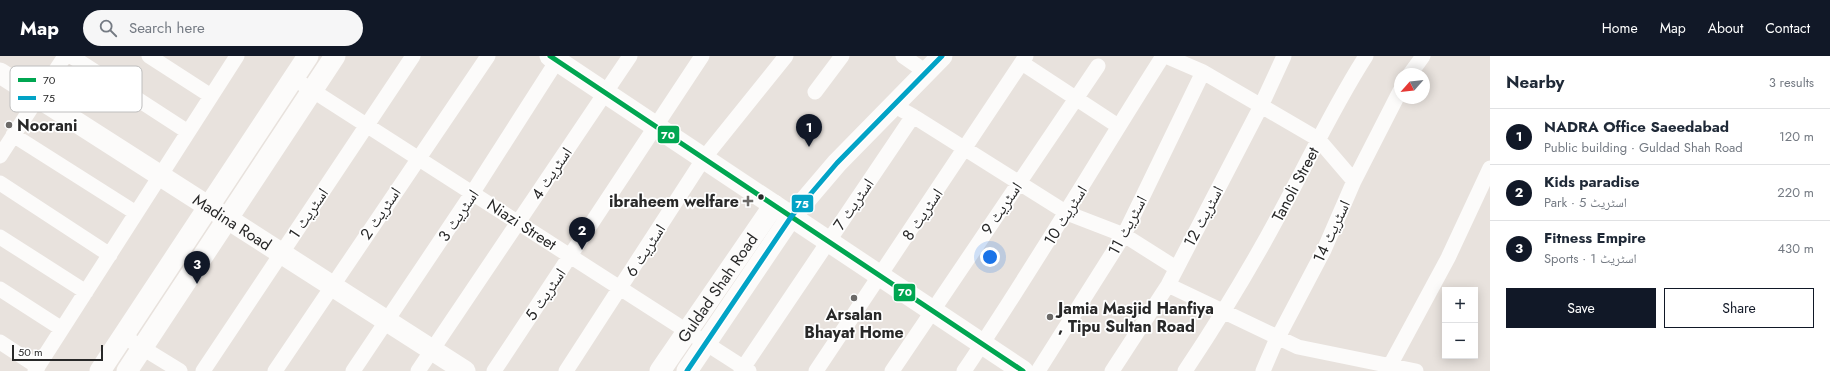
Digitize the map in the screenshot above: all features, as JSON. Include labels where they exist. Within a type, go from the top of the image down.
[{"type":"street","points":[[58,66],[65,56]]},
{"type":"street","points":[[71,56],[86,66]]},
{"type":"street","points":[[149,56],[211,96]]},
{"type":"street","points":[[0,342],[36,369],[237,56]]},
{"type":"street","points":[[100,371],[308,56]]},
{"type":"street","points":[[127,371],[335,56]]},
{"type":"street","name":"اسٹریٹ 1","points":[[204,371],[413,56]]},
{"type":"street","name":"اسٹریٹ 2","points":[[275,371],[418,157],[488,56]]},
{"type":"street","name":"اسٹریٹ 4","points":[[418,371],[630,56]]},
{"type":"street","name":"اسٹریٹ 5","points":[[494,371],[702,56]]},
{"type":"street","name":"اسٹریٹ 6","points":[[566,371],[704,158],[786,56]]},
{"type":"street","points":[[815,92],[842,56]]},
{"type":"street","points":[[903,56],[926,72]]},
{"type":"street","name":"Guldad Shah Road","points":[[660,371],[687,331],[783,211],[837,163],[942,56]]},
{"type":"street","name":"اسٹریٹ 10","points":[[964,371],[1067,213],[1118,126],[1163,56]]},
{"type":"street","points":[[1166,56],[1204,72],[1318,139],[1354,181]]},
{"type":"street","name":"Tanoli Street","points":[[1185,371],[1224,313],[1279,215],[1345,89],[1366,56]]},
{"type":"street","points":[[1414,68],[1423,56]]},
{"type":"street","name":"اسٹریٹ 12","points":[[1112,371],[1168,285],[1261,106],[1282,57]]},
{"type":"street","points":[[556,58],[655,126],[1023,371]]},
{"type":"street","name":"اسٹریٹ 3","points":[[353,371],[473,192],[556,58]]},
{"type":"street","points":[[1024,60],[1076,98],[1118,126]]},
{"type":"street","name":"اسٹریٹ 8","points":[[816,371],[1024,60]]},
{"type":"street","name":"اسٹریٹ 9","points":[[892,371],[1098,66]]},
{"type":"street","name":"اسٹریٹ 11","points":[[1038,371],[1124,235],[1204,72]]},
{"type":"street","name":"Madina Road","points":[[0,73],[10,79]]},
{"type":"street","name":"Niazi Street","points":[[293,78],[473,192],[705,342],[745,370]]},
{"type":"street","points":[[142,102],[188,132]]},
{"type":"street","name":"اسٹریٹ 14","points":[[1263,371],[1324,250],[1354,181],[1394,103]]},
{"type":"street","points":[[893,105],[913,116],[1067,213],[1124,235],[1176,268]]},
{"type":"street","points":[[0,156],[28,112]]},
{"type":"street","name":"Madina Road","points":[[61,112],[465,371]]},
{"type":"street","name":"اسٹریٹ 7","points":[[745,370],[828,241],[913,116]]},
{"type":"street","points":[[13,135],[136,213]]},
{"type":"street","points":[[1389,368],[1448,258],[1490,168]]},
{"type":"street","points":[[0,183],[110,254]]},
{"type":"street","name":"Guldad Shah Road","points":[[687,371],[783,211]]},
{"type":"street","points":[[0,237],[86,292]]},
{"type":"street","points":[[1168,285],[1298,347],[1389,368],[1416,371]]},
{"type":"street","points":[[0,289],[62,329]]},
{"type":"street","points":[[123,336],[180,371]]},
{"type":"transit line","name":"70","points":[[550,56],[1023,371]]},
{"type":"transit line","name":"75","points":[[687,371],[791,217],[837,163],[942,56]]},
{"type":"place","name":"Noorani","points":[[9,125]]},
{"type":"place","name":"NADRA Office Saeedabad","points":[[809,147]]},
{"type":"place","name":"ibraheem welfare","points":[[748,201]]},
{"type":"place","name":"Kids paradise","points":[[582,250]]},
{"type":"place","name":"Fitness Empire","points":[[197,284]]},
{"type":"place","name":"Arsalan Bhayat Home","points":[[854,298]]},
{"type":"place","name":"Jamia Masjid Hanfiya , Tipu Sultan Road","points":[[1050,317]]}]
